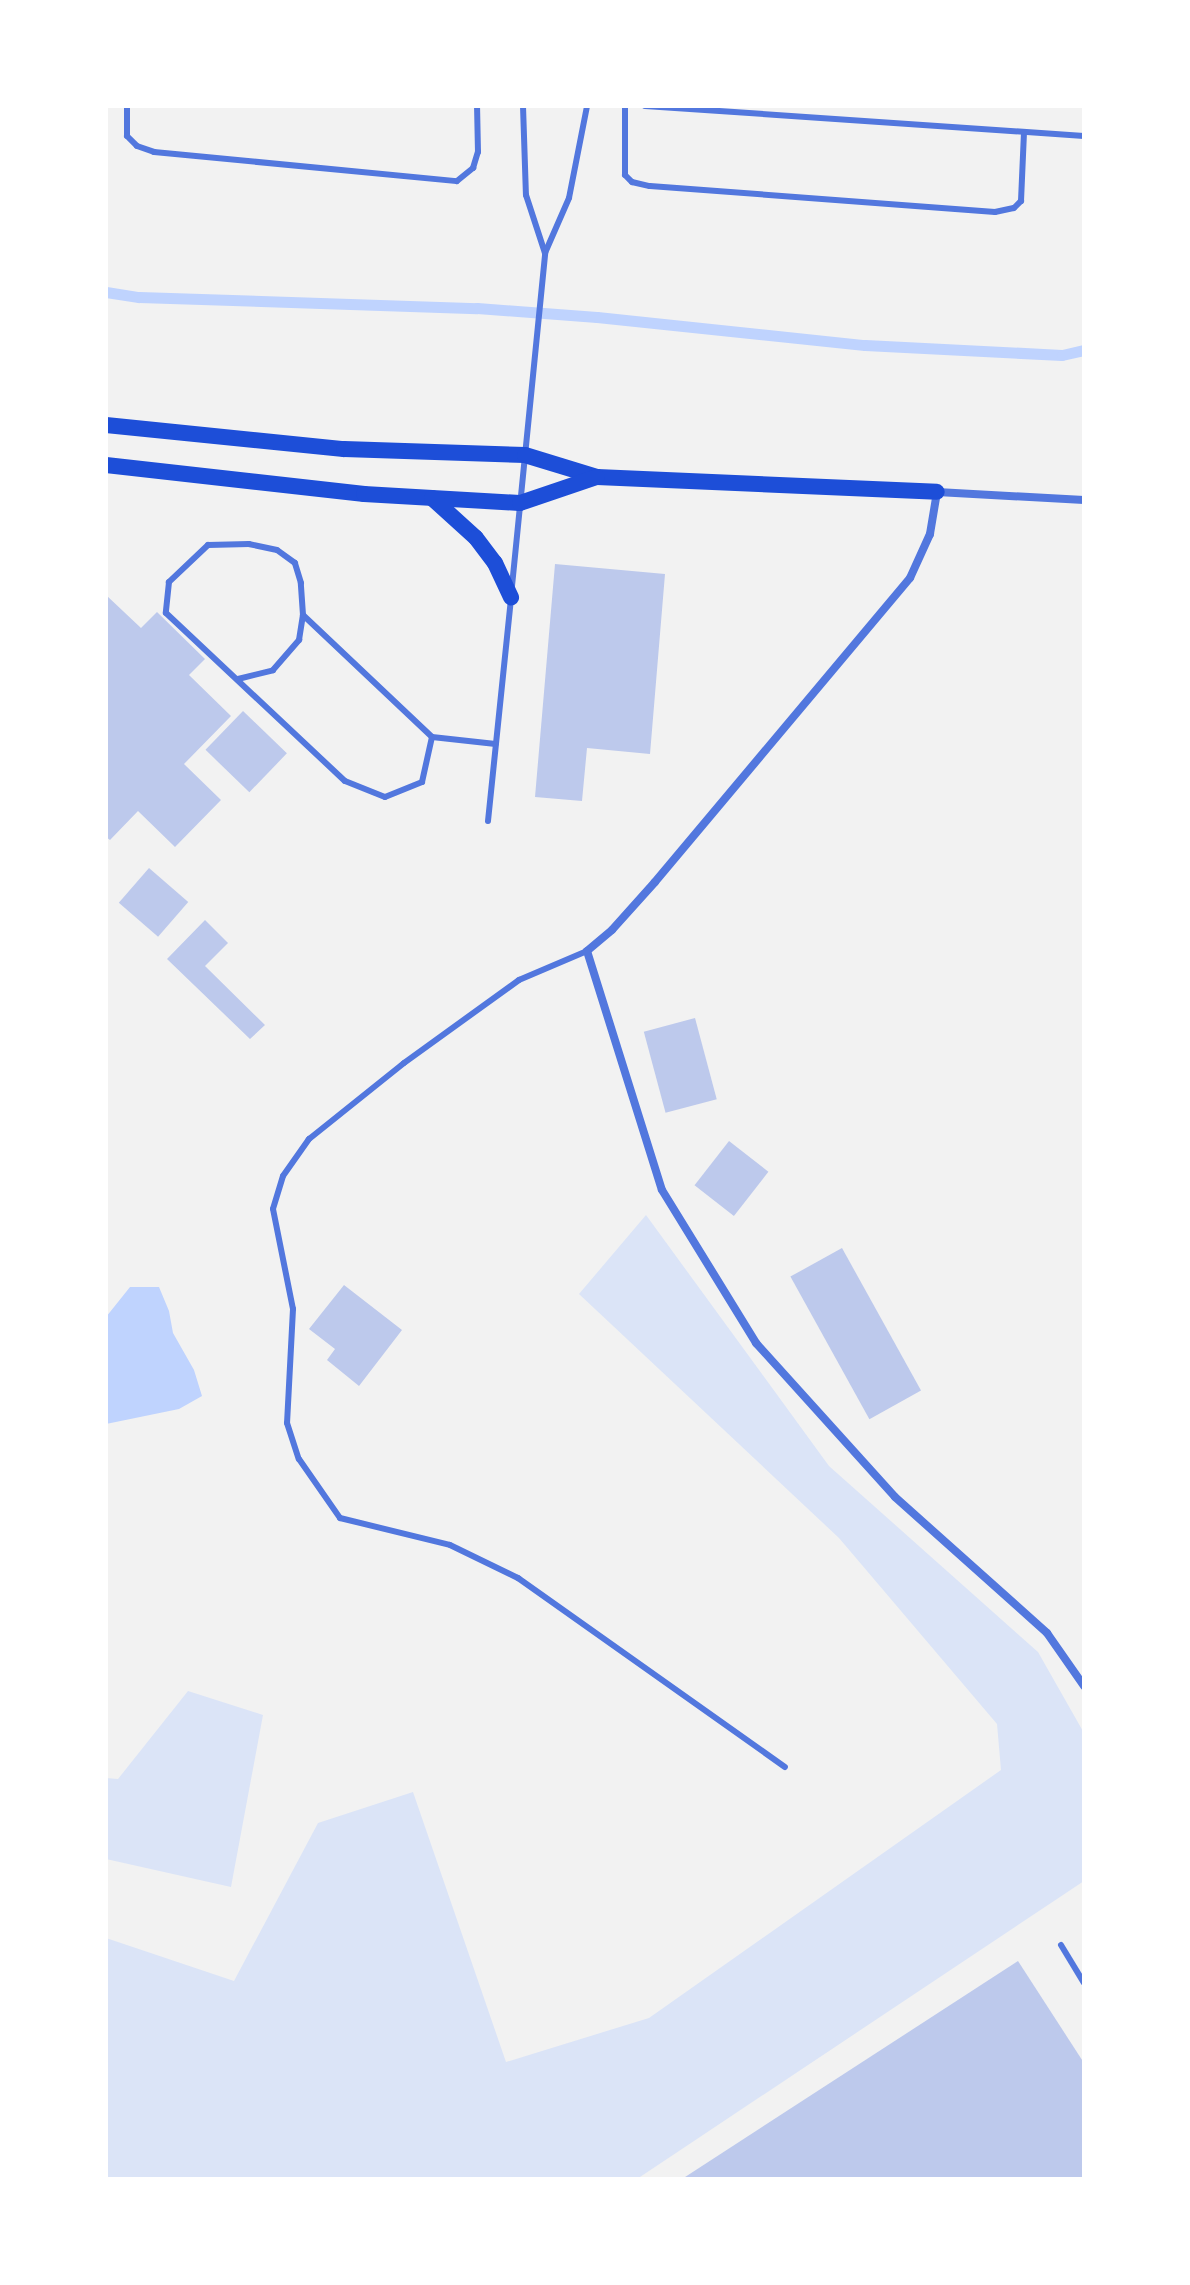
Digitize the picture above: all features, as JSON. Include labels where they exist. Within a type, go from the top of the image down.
[{"type":"main road","points":[[106,425],[344,449],[525,455],[597,477],[937,492]]},
{"type":"main road","points":[[106,465],[432,498],[520,503],[597,477]]},
{"type":"main road","points":[[432,498],[476,538],[495,563],[511,597]]},
{"type":"street","points":[[1084,500],[937,492],[930,534],[910,578],[655,882],[612,930],[587,951],[662,1190],[756,1343],[895,1497],[1047,1633],[1084,1686]]},
{"type":"lane","points":[[127,106],[127,136],[137,146],[154,152],[457,181],[473,168],[478,152],[477,106]]},
{"type":"lane","points":[[523,106],[526,195],[545,253]]},
{"type":"lane","points":[[488,821],[545,253],[569,198],[587,106]]},
{"type":"lane","points":[[625,106],[625,175],[632,182],[650,186],[995,212],[1014,208],[1021,201],[1024,132]]},
{"type":"lane","points":[[645,106],[1084,136]]},
{"type":"lane","points":[[238,679],[273,670],[299,640],[303,615],[301,583],[295,563],[277,550],[249,544],[208,545],[169,582],[166,613],[345,781],[385,797],[422,782],[432,737]]},
{"type":"lane","points":[[303,615],[432,737],[496,744]]},
{"type":"lane","points":[[587,951],[519,980],[404,1063],[309,1139],[283,1176],[273,1209],[293,1309],[287,1423],[299,1459],[340,1518],[450,1545],[518,1578],[785,1767]]},
{"type":"lane","points":[[1061,1945],[1084,1983]]},
{"type":"shaded area","points":[[646,1215],[829,1466],[1038,1652],[1084,1733],[1084,1881],[637,2179],[106,2179],[106,1938],[234,1981],[318,1823],[413,1792],[506,2062],[649,2018],[1001,1770],[997,1724],[839,1538],[579,1294]]},
{"type":"shaded area","points":[[188,1691],[263,1715],[231,1887],[106,1859],[106,1778],[118,1779]]},
{"type":"water","points":[[130,1287],[159,1287],[169,1311],[173,1333],[194,1370],[202,1396],[179,1409],[106,1424],[106,1317]]},
{"type":"building","points":[[555,564],[665,574],[650,754],[587,748],[582,801],[535,797]]},
{"type":"building","points":[[106,595],[141,628],[157,612],[205,659],[189,675],[231,716],[184,764],[221,800],[175,847],[138,811],[110,840],[106,837]]},
{"type":"building","points":[[243,711],[287,753],[249,792],[205,750]]},
{"type":"building","points":[[149,868],[188,902],[158,937],[119,903]]},
{"type":"building","points":[[205,920],[228,943],[205,966],[265,1025],[250,1039],[167,959]]},
{"type":"building","points":[[695,1018],[717,1099],[666,1113],[644,1032]]},
{"type":"building","points":[[729,1141],[768,1172],[734,1216],[695,1185]]},
{"type":"building","points":[[842,1248],[921,1391],[869,1419],[790,1277]]},
{"type":"building","points":[[344,1285],[402,1330],[359,1386],[327,1360],[335,1349],[309,1329]]},
{"type":"building","points":[[1018,1961],[1084,2063],[1084,2179],[682,2179]]},
{"type":"waterway","points":[[106,292],[139,297],[477,308],[597,317],[865,345],[1062,355],[1084,350]]}]
